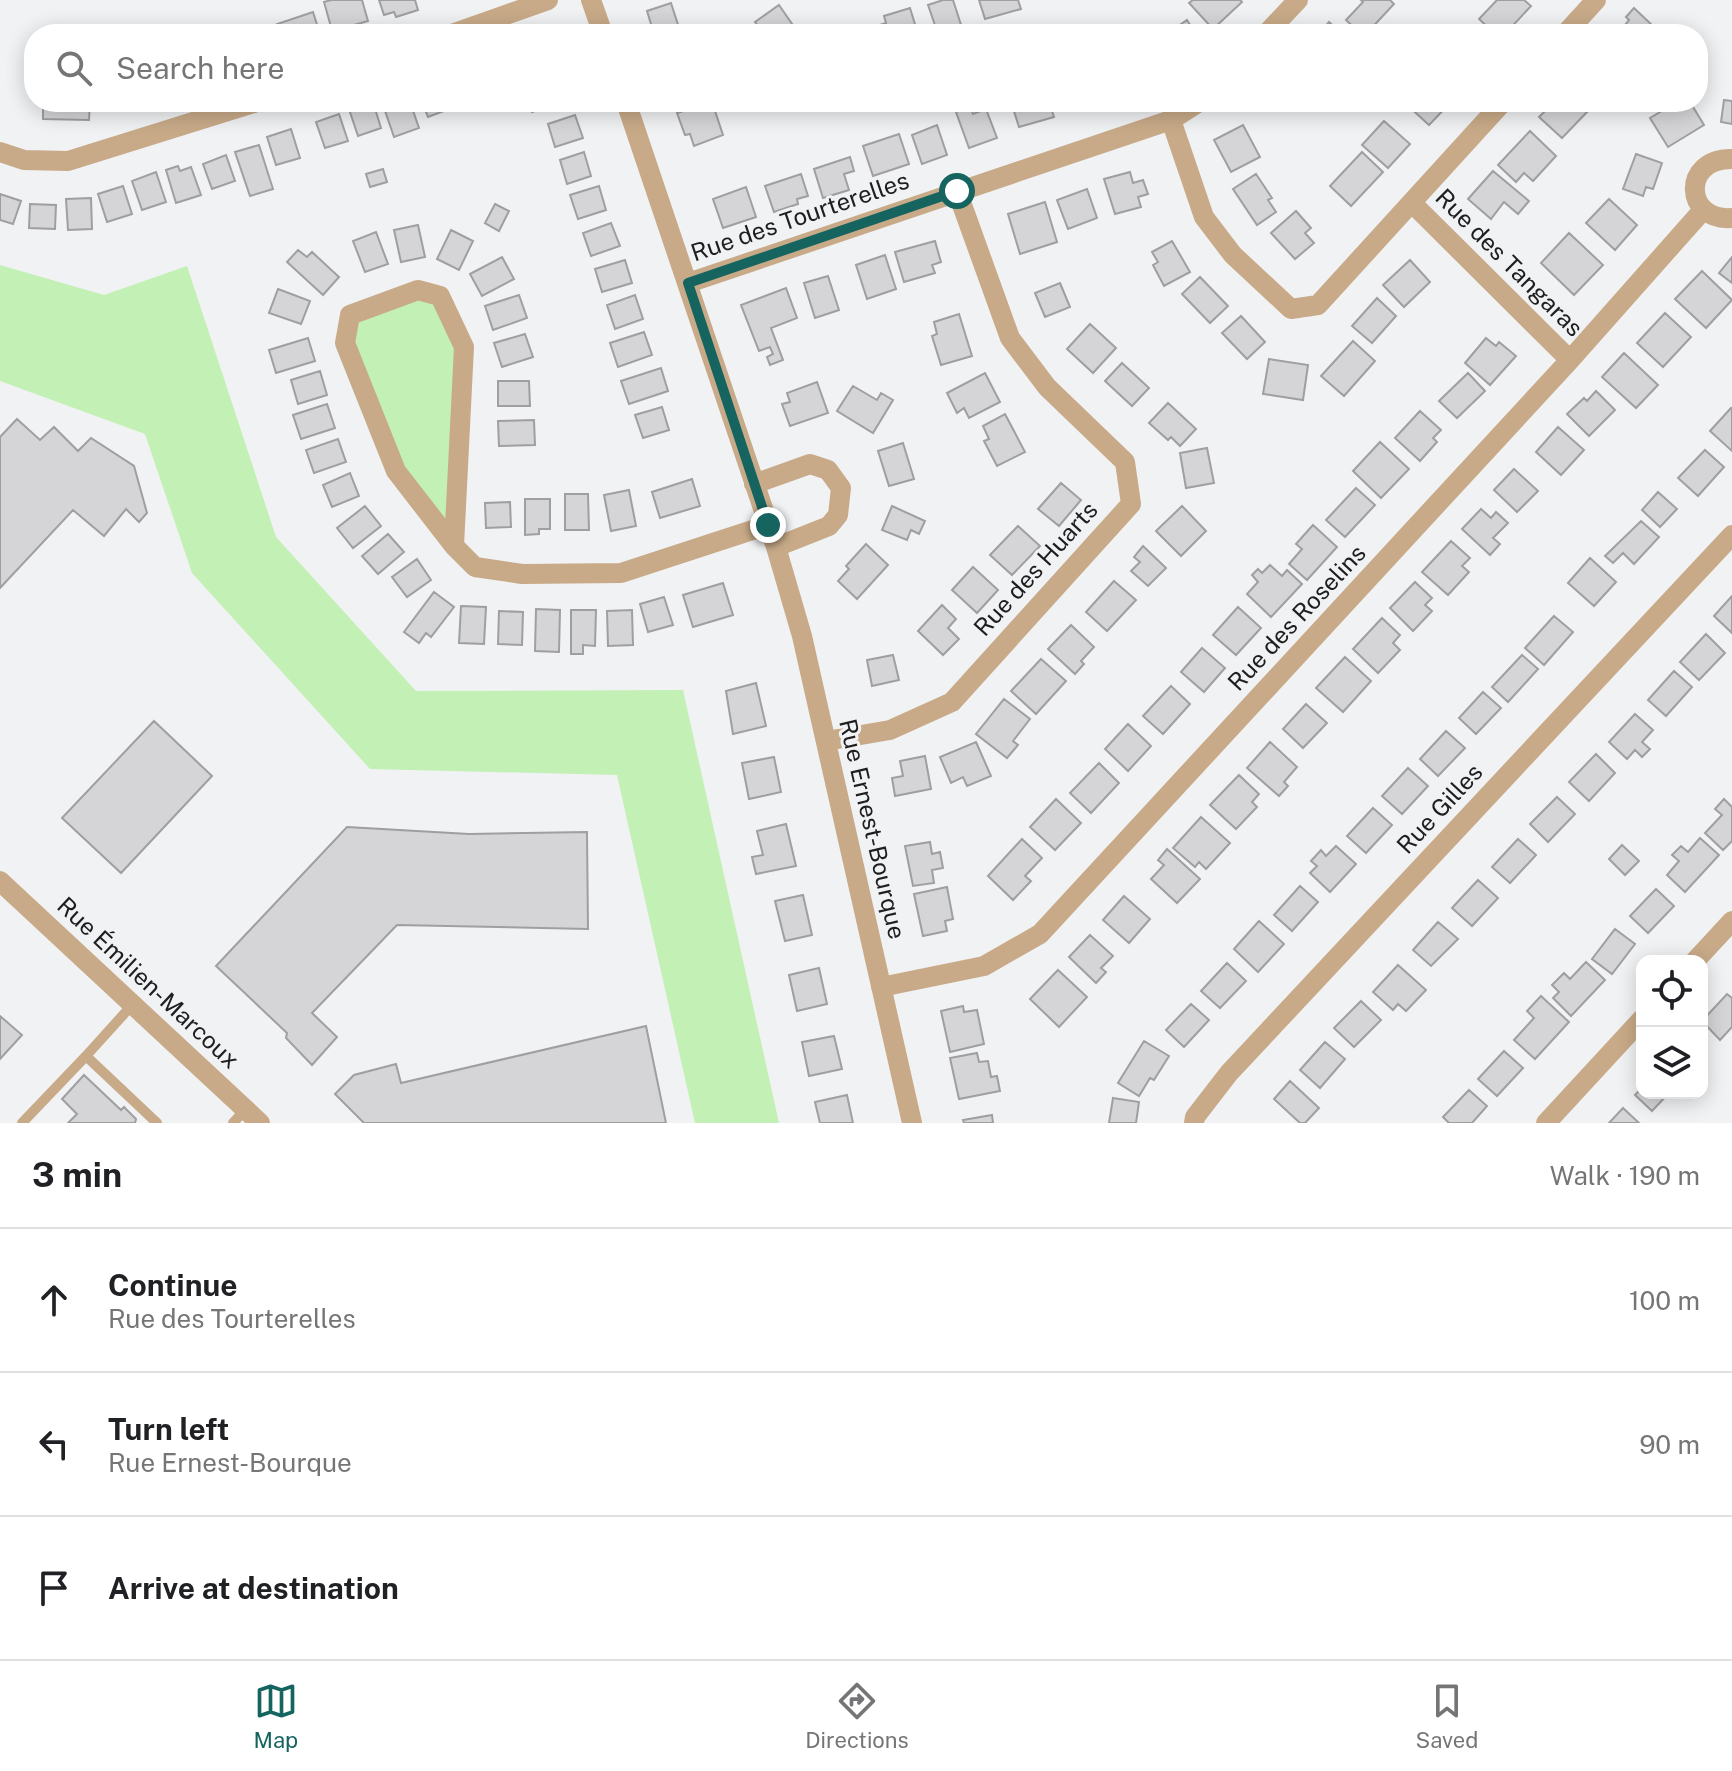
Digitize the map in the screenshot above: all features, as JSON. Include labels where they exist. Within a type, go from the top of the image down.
[{"type":"street","points":[[480,24],[548,0]]},
{"type":"street","points":[[591,0],[599,24]]},
{"type":"street","points":[[1275,24],[1298,0]]},
{"type":"street","points":[[1574,24],[1596,0]]},
{"type":"street","points":[[0,152],[24,160],[68,161],[225,112]]},
{"type":"street","name":"Rue Ernest-Bourque","points":[[629,112],[776,547],[802,636],[912,1123]]},
{"type":"street","name":"Rue des Tourterelles","points":[[688,283],[1171,120],[1183,112]]},
{"type":"street","name":"Rue des Tangaras","points":[[1171,120],[1204,217],[1233,255],[1291,309],[1318,305],[1494,112]]},
{"type":"street","points":[[1732,159],[1717,159],[1700,171],[1694,190],[1703,210],[1722,219],[1732,218]]},
{"type":"street","name":"Rue des Huarts","points":[[826,741],[890,730],[952,702],[1131,504],[1125,462],[1047,387],[1010,338],[957,191]]},
{"type":"street","name":"Rue des Tangaras","points":[[1412,203],[1570,360]]},
{"type":"street","name":"Rue des Roselins","points":[[881,987],[984,966],[1040,934],[1570,360],[1703,210]]},
{"type":"street","points":[[454,546],[464,347],[440,296],[418,290],[350,315],[345,343],[396,471],[454,546],[475,567],[522,574],[621,573],[768,525]]},
{"type":"street","points":[[754,484],[810,464],[828,470],[841,488],[838,515],[829,526],[776,547]]},
{"type":"street","name":"Rue Gilles","points":[[1194,1123],[1195,1117],[1229,1073],[1732,535]]},
{"type":"street","name":"Rue Émilien-Marcoux","points":[[0,881],[133,1004],[246,1118]]},
{"type":"street","points":[[1701,955],[1732,921]]},
{"type":"street","points":[[1546,1123],[1636,1026]]},
{"type":"lane","points":[[22,1123],[133,1004]]},
{"type":"lane","points":[[86,1056],[157,1123]]},
{"type":"green space","points":[[0,265],[104,295],[187,266],[276,537],[416,691],[683,690],[779,1123],[695,1123],[617,775],[370,769],[192,573],[145,434],[0,381]]},
{"type":"green space","points":[[440,296],[464,347],[454,546],[396,471],[345,343],[350,315]]},
{"type":"building","points":[[362,0],[368,21],[330,24],[324,2]]},
{"type":"building","points":[[379,0],[415,0],[418,10],[396,17],[394,12],[384,15]]},
{"type":"building","points":[[953,0],[961,24],[935,24],[928,5]]},
{"type":"building","points":[[979,0],[1018,0],[1021,9],[985,19]]},
{"type":"building","points":[[1193,0],[1242,2],[1218,24],[1208,24],[1189,3]]},
{"type":"building","points":[[1361,0],[1390,0],[1394,4],[1375,24],[1350,24],[1346,20],[1363,2]]},
{"type":"building","points":[[1497,0],[1524,0],[1531,6],[1514,24],[1484,24],[1479,19]]},
{"type":"building","points":[[671,3],[678,24],[651,24],[647,11]]},
{"type":"building","points":[[779,5],[792,24],[756,24],[755,22]]},
{"type":"building","points":[[910,8],[915,24],[883,24],[886,23],[884,16]]},
{"type":"building","points":[[1634,8],[1651,24],[1626,24],[1629,20],[1626,17]]},
{"type":"building","points":[[313,12],[317,24],[277,24]]},
{"type":"building","points":[[1724,100],[1732,101],[1732,124],[1721,122]]},
{"type":"building","points":[[43,112],[89,112],[89,120],[43,119]]},
{"type":"building","points":[[350,112],[376,112],[381,128],[358,136]]},
{"type":"building","points":[[385,112],[413,112],[419,128],[394,137]]},
{"type":"building","points":[[715,112],[723,135],[694,146],[690,134],[685,135],[677,113]]},
{"type":"building","points":[[956,112],[987,112],[997,138],[969,148]]},
{"type":"building","points":[[1014,112],[1052,112],[1054,117],[1019,127]]},
{"type":"building","points":[[1415,112],[1441,112],[1429,125]]},
{"type":"building","points":[[1544,112],[1587,112],[1562,138],[1539,117]]},
{"type":"building","points":[[1660,112],[1696,112],[1704,125],[1668,147],[1650,118]]},
{"type":"building","points":[[339,114],[348,141],[325,148],[316,122]]},
{"type":"building","points":[[575,115],[583,138],[555,147],[548,124]]},
{"type":"building","points":[[1384,121],[1410,144],[1388,168],[1362,145]]},
{"type":"building","points":[[937,125],[947,155],[922,164],[912,135]]},
{"type":"building","points":[[1243,125],[1260,157],[1231,172],[1214,140]]},
{"type":"building","points":[[291,129],[300,158],[276,165],[267,137]]},
{"type":"building","points":[[1530,131],[1556,156],[1533,181],[1524,173],[1516,182],[1498,165]]},
{"type":"building","points":[[899,134],[909,164],[873,176],[863,146]]},
{"type":"building","points":[[259,145],[273,189],[250,196],[235,152]]},
{"type":"building","points":[[584,152],[591,176],[567,184],[560,160]]},
{"type":"building","points":[[1362,152],[1383,172],[1351,206],[1330,186]]},
{"type":"building","points":[[1636,154],[1662,163],[1653,189],[1646,187],[1643,196],[1623,189]]},
{"type":"building","points":[[226,155],[235,181],[212,189],[203,164]]},
{"type":"building","points":[[850,157],[854,171],[844,174],[849,190],[823,198],[814,169]]},
{"type":"building","points":[[178,166],[180,171],[191,167],[201,195],[176,203],[166,170]]},
{"type":"building","points":[[383,169],[387,182],[370,187],[366,174]]},
{"type":"building","points":[[1493,171],[1529,201],[1518,214],[1504,202],[1491,219],[1468,199]]},
{"type":"building","points":[[156,172],[166,202],[142,210],[132,181]]},
{"type":"building","points":[[1130,172],[1133,183],[1143,180],[1148,194],[1138,197],[1141,207],[1115,214],[1104,179]]},
{"type":"building","points":[[801,174],[808,196],[797,199],[798,204],[774,212],[765,186]]},
{"type":"building","points":[[1256,174],[1272,198],[1268,200],[1276,212],[1257,225],[1233,189]]},
{"type":"building","points":[[123,186],[132,214],[107,222],[98,194]]},
{"type":"building","points":[[599,186],[606,210],[578,219],[570,195]]},
{"type":"building","points":[[746,187],[756,217],[723,228],[713,199]]},
{"type":"building","points":[[1087,189],[1097,218],[1068,229],[1057,200]]},
{"type":"building","points":[[0,194],[21,201],[13,224],[0,220]]},
{"type":"building","points":[[91,198],[92,229],[68,230],[66,199]]},
{"type":"building","points":[[1609,199],[1637,225],[1615,250],[1586,223]]},
{"type":"building","points":[[1045,202],[1057,242],[1020,254],[1008,214]]},
{"type":"building","points":[[30,204],[56,205],[55,229],[29,228]]},
{"type":"building","points":[[495,204],[509,211],[499,231],[485,223]]},
{"type":"building","points":[[1296,211],[1311,228],[1305,233],[1314,243],[1295,259],[1271,233]]},
{"type":"building","points":[[611,223],[620,246],[591,256],[583,233]]},
{"type":"building","points":[[418,225],[425,257],[401,262],[394,230]]},
{"type":"building","points":[[451,230],[473,241],[459,270],[437,259]]},
{"type":"building","points":[[376,232],[388,264],[365,272],[353,241]]},
{"type":"building","points":[[1569,233],[1603,265],[1574,295],[1541,263]]},
{"type":"building","points":[[935,241],[941,262],[932,265],[935,273],[904,282],[895,252]]},
{"type":"building","points":[[1172,241],[1190,272],[1164,286],[1153,265],[1158,262],[1152,252]]},
{"type":"building","points":[[298,250],[307,257],[312,252],[339,277],[323,295],[287,262]]},
{"type":"building","points":[[885,255],[896,289],[867,299],[856,265]]},
{"type":"building","points":[[502,257],[514,279],[482,296],[470,274]]},
{"type":"building","points":[[1732,257],[1732,283],[1719,273]]},
{"type":"building","points":[[625,260],[632,283],[602,292],[595,269]]},
{"type":"building","points":[[1410,260],[1430,282],[1404,307],[1383,285]]},
{"type":"building","points":[[1702,271],[1732,300],[1706,328],[1675,299]]},
{"type":"building","points":[[828,276],[839,310],[815,318],[804,283]]},
{"type":"building","points":[[1200,277],[1228,306],[1210,323],[1182,294]]},
{"type":"building","points":[[1060,283],[1070,307],[1045,317],[1035,293]]},
{"type":"building","points":[[786,288],[797,318],[771,328],[783,360],[770,365],[767,357],[773,354],[770,347],[759,351],[741,305]]},
{"type":"building","points":[[278,289],[310,301],[301,324],[269,313]]},
{"type":"building","points":[[519,295],[527,318],[493,330],[485,306]]},
{"type":"building","points":[[635,295],[643,319],[615,329],[607,305]]},
{"type":"building","points":[[1377,298],[1396,316],[1372,343],[1352,326]]},
{"type":"building","points":[[1665,313],[1691,337],[1663,367],[1637,343]]},
{"type":"building","points":[[959,314],[972,356],[941,365],[932,336],[937,334],[934,322]]},
{"type":"building","points":[[1241,316],[1265,342],[1247,359],[1222,333]]},
{"type":"building","points":[[1090,324],[1116,348],[1093,373],[1067,349]]},
{"type":"building","points":[[644,332],[652,355],[618,367],[610,343]]},
{"type":"building","points":[[525,334],[533,357],[502,367],[494,343]]},
{"type":"building","points":[[308,338],[315,361],[276,373],[269,350]]},
{"type":"building","points":[[1486,338],[1496,346],[1499,342],[1516,356],[1490,385],[1465,363]]},
{"type":"building","points":[[1353,341],[1375,361],[1344,396],[1321,376]]},
{"type":"building","points":[[1624,353],[1658,385],[1636,408],[1602,377]]},
{"type":"building","points":[[1269,359],[1308,365],[1303,400],[1263,394]]},
{"type":"building","points":[[1122,363],[1149,388],[1132,406],[1105,381]]},
{"type":"building","points":[[661,368],[668,391],[629,404],[621,381]]},
{"type":"building","points":[[320,371],[327,395],[298,404],[291,380]]},
{"type":"building","points":[[985,373],[1000,402],[969,418],[964,408],[957,413],[947,393]]},
{"type":"building","points":[[1468,373],[1485,391],[1457,418],[1439,401]]},
{"type":"building","points":[[498,381],[529,381],[530,406],[498,406]]},
{"type":"building","points":[[817,382],[828,413],[790,426],[782,404],[790,402],[787,393]]},
{"type":"building","points":[[853,386],[877,400],[881,393],[893,400],[873,433],[837,411]]},
{"type":"building","points":[[1596,391],[1615,410],[1589,436],[1567,414]]},
{"type":"building","points":[[1168,403],[1196,429],[1180,446],[1149,423]]},
{"type":"building","points":[[327,404],[335,428],[301,439],[293,415]]},
{"type":"building","points":[[662,407],[669,430],[643,438],[635,415]]},
{"type":"building","points":[[1732,409],[1732,451],[1710,431]]},
{"type":"building","points":[[1420,411],[1441,430],[1433,438],[1437,442],[1420,461],[1395,438]]},
{"type":"building","points":[[1005,414],[1025,452],[997,466],[984,441],[989,439],[983,426]]},
{"type":"building","points":[[17,419],[40,440],[54,427],[78,451],[91,438],[134,466],[147,513],[139,522],[126,509],[104,536],[73,510],[0,588],[0,437]]},
{"type":"building","points":[[534,420],[535,445],[499,446],[498,421]]},
{"type":"building","points":[[1558,427],[1584,450],[1561,475],[1536,452]]},
{"type":"building","points":[[338,439],[346,462],[314,473],[306,450]]},
{"type":"building","points":[[1380,442],[1409,469],[1381,498],[1353,471]]},
{"type":"building","points":[[903,443],[914,479],[889,486],[878,451]]},
{"type":"building","points":[[1207,448],[1214,483],[1186,488],[1180,453]]},
{"type":"building","points":[[1705,450],[1724,467],[1698,496],[1678,478]]},
{"type":"building","points":[[1514,469],[1538,491],[1517,512],[1494,490]]},
{"type":"building","points":[[350,473],[359,496],[332,507],[323,485]]},
{"type":"building","points":[[692,479],[700,506],[660,518],[652,492]]},
{"type":"building","points":[[1061,483],[1081,500],[1059,526],[1038,509]]},
{"type":"building","points":[[1356,488],[1375,505],[1345,537],[1326,520]]},
{"type":"building","points":[[629,490],[636,526],[611,531],[604,495]]},
{"type":"building","points":[[1658,492],[1677,509],[1660,527],[1642,510]]},
{"type":"building","points":[[565,494],[588,494],[589,530],[565,530]]},
{"type":"building","points":[[525,499],[550,499],[550,529],[539,529],[539,534],[525,535]]},
{"type":"building","points":[[510,502],[511,527],[486,528],[485,503]]},
{"type":"building","points":[[365,506],[381,526],[353,548],[337,528]]},
{"type":"building","points":[[892,506],[925,521],[919,534],[911,530],[907,540],[882,530]]},
{"type":"building","points":[[1182,506],[1206,531],[1181,556],[1156,531]]},
{"type":"building","points":[[1481,509],[1491,518],[1496,512],[1508,523],[1493,538],[1500,544],[1490,555],[1462,529]]},
{"type":"building","points":[[1641,521],[1659,537],[1634,564],[1623,553],[1613,563],[1605,556]]},
{"type":"building","points":[[1313,525],[1337,547],[1307,580],[1289,564],[1302,549],[1296,544]]},
{"type":"building","points":[[1018,526],[1040,546],[1012,575],[990,555]]},
{"type":"building","points":[[388,534],[404,552],[378,574],[362,556]]},
{"type":"building","points":[[1451,541],[1470,558],[1462,566],[1469,572],[1448,595],[1422,572]]},
{"type":"building","points":[[866,544],[888,565],[857,599],[838,581],[849,569],[846,566]]},
{"type":"building","points":[[1143,546],[1166,568],[1148,586],[1131,571],[1140,562],[1134,557]]},
{"type":"building","points":[[1590,558],[1616,582],[1594,606],[1568,583]]},
{"type":"building","points":[[417,559],[431,580],[407,597],[392,577]]},
{"type":"building","points":[[1270,565],[1282,576],[1287,570],[1302,584],[1271,617],[1247,594],[1258,582],[1252,575],[1258,569],[1262,573]]},
{"type":"building","points":[[973,567],[998,590],[977,613],[952,590]]},
{"type":"building","points":[[1114,581],[1136,600],[1107,631],[1086,612]]},
{"type":"building","points":[[1415,582],[1432,598],[1425,605],[1432,611],[1413,631],[1390,608]]},
{"type":"building","points":[[723,583],[733,615],[693,627],[683,595]]},
{"type":"building","points":[[434,592],[454,607],[431,637],[426,633],[419,643],[404,632]]},
{"type":"building","points":[[1732,596],[1732,633],[1714,616]]},
{"type":"building","points":[[664,597],[673,625],[648,632],[640,604]]},
{"type":"building","points":[[942,605],[956,619],[948,628],[959,639],[943,655],[918,631]]},
{"type":"building","points":[[461,606],[486,607],[484,644],[459,643]]},
{"type":"building","points":[[1238,607],[1261,628],[1236,655],[1213,635]]},
{"type":"building","points":[[536,609],[560,610],[559,652],[535,651]]},
{"type":"building","points":[[571,610],[596,610],[595,646],[583,645],[583,654],[571,654]]},
{"type":"building","points":[[632,610],[633,645],[608,646],[607,611]]},
{"type":"building","points":[[499,611],[523,612],[522,645],[498,644]]},
{"type":"building","points":[[1554,616],[1573,632],[1544,665],[1525,648]]},
{"type":"building","points":[[1382,618],[1400,635],[1393,643],[1400,650],[1378,673],[1353,649]]},
{"type":"building","points":[[1071,625],[1094,647],[1081,661],[1084,664],[1075,674],[1048,649]]},
{"type":"building","points":[[1706,634],[1725,653],[1699,680],[1680,662]]},
{"type":"building","points":[[1202,648],[1225,668],[1204,692],[1181,672]]},
{"type":"building","points":[[893,655],[899,680],[872,686],[867,660]]},
{"type":"building","points":[[1522,655],[1538,669],[1508,702],[1492,687]]},
{"type":"building","points":[[1345,657],[1371,681],[1343,712],[1316,688]]},
{"type":"building","points":[[1041,659],[1066,681],[1036,714],[1011,691]]},
{"type":"building","points":[[1674,671],[1692,687],[1666,716],[1648,700]]},
{"type":"building","points":[[756,683],[766,726],[733,734],[726,691]]},
{"type":"building","points":[[1171,686],[1190,704],[1163,734],[1143,716]]},
{"type":"building","points":[[1483,692],[1501,708],[1476,734],[1459,718]]},
{"type":"building","points":[[1004,699],[1030,719],[1013,741],[1018,745],[1007,758],[976,734]]},
{"type":"building","points":[[1306,704],[1327,723],[1303,748],[1283,729]]},
{"type":"building","points":[[1635,714],[1653,730],[1642,742],[1650,749],[1642,757],[1635,750],[1627,759],[1609,742]]},
{"type":"building","points":[[154,721],[212,776],[121,873],[62,818]]},
{"type":"building","points":[[1128,724],[1151,746],[1128,771],[1105,749]]},
{"type":"building","points":[[1446,731],[1465,748],[1438,776],[1420,759]]},
{"type":"building","points":[[976,742],[991,776],[967,786],[963,777],[951,783],[940,757]]},
{"type":"building","points":[[1270,742],[1297,767],[1284,782],[1288,786],[1279,796],[1247,768]]},
{"type":"building","points":[[1596,754],[1615,773],[1589,801],[1569,782]]},
{"type":"building","points":[[925,756],[931,789],[895,796],[892,778],[903,776],[900,761]]},
{"type":"building","points":[[774,757],[781,792],[749,799],[742,763]]},
{"type":"building","points":[[1099,763],[1119,783],[1091,813],[1070,793]]},
{"type":"building","points":[[1408,768],[1428,786],[1402,814],[1382,796]]},
{"type":"building","points":[[1239,775],[1259,794],[1252,802],[1257,807],[1236,829],[1210,805]]},
{"type":"building","points":[[1557,797],[1575,814],[1548,842],[1530,824]]},
{"type":"building","points":[[1056,799],[1081,823],[1055,850],[1030,827]]},
{"type":"building","points":[[1724,799],[1732,807],[1732,841],[1723,850],[1705,833],[1722,815],[1715,809]]},
{"type":"building","points":[[1373,808],[1392,825],[1366,853],[1347,836]]},
{"type":"building","points":[[1201,817],[1230,843],[1206,869],[1199,862],[1195,867],[1173,848]]},
{"type":"building","points":[[786,824],[796,866],[756,874],[752,857],[763,855],[757,831]]},
{"type":"building","points":[[347,827],[469,834],[587,832],[588,929],[397,925],[312,1013],[337,1037],[312,1065],[286,1038],[287,1033],[216,966]]},
{"type":"building","points":[[1700,838],[1719,855],[1685,892],[1667,875],[1679,861],[1672,855],[1681,846],[1688,852]]},
{"type":"building","points":[[1022,839],[1042,858],[1025,876],[1031,881],[1013,900],[988,876]]},
{"type":"building","points":[[1518,839],[1536,855],[1510,883],[1492,867]]},
{"type":"building","points":[[930,842],[932,854],[940,852],[943,868],[932,870],[934,883],[913,886],[905,846]]},
{"type":"building","points":[[1622,845],[1639,861],[1625,875],[1609,859]]},
{"type":"building","points":[[1336,846],[1356,864],[1330,892],[1310,873],[1317,866],[1311,861],[1321,850],[1326,856]]},
{"type":"building","points":[[1167,849],[1200,879],[1177,903],[1151,879],[1164,865],[1158,860]]},
{"type":"building","points":[[1478,880],[1498,898],[1472,926],[1452,908]]},
{"type":"building","points":[[1300,886],[1318,902],[1292,931],[1274,915]]},
{"type":"building","points":[[947,887],[953,919],[945,921],[947,931],[923,936],[914,894]]},
{"type":"building","points":[[1656,889],[1674,906],[1648,933],[1630,916]]},
{"type":"building","points":[[803,895],[812,935],[785,941],[775,901]]},
{"type":"building","points":[[1124,896],[1150,919],[1129,943],[1103,920]]},
{"type":"building","points":[[1259,921],[1284,944],[1258,972],[1234,949]]},
{"type":"building","points":[[1438,922],[1458,939],[1431,966],[1413,950]]},
{"type":"building","points":[[1615,929],[1635,944],[1612,974],[1592,959]]},
{"type":"building","points":[[1090,935],[1113,956],[1101,968],[1106,972],[1096,983],[1069,957]]},
{"type":"building","points":[[1586,962],[1605,980],[1571,1016],[1553,998],[1559,992],[1552,985],[1564,973],[1570,979]]},
{"type":"building","points":[[1227,963],[1246,981],[1220,1008],[1201,991]]},
{"type":"building","points":[[1398,965],[1426,990],[1406,1011],[1398,1004],[1393,1010],[1373,992]]},
{"type":"building","points":[[819,968],[827,1004],[797,1011],[789,975]]},
{"type":"building","points":[[1058,970],[1087,997],[1059,1027],[1030,999]]},
{"type":"building","points":[[1727,994],[1732,998],[1732,1027],[1720,1040],[1708,1027],[1708,1015]]},
{"type":"building","points":[[1541,996],[1569,1022],[1535,1059],[1514,1040],[1534,1018],[1527,1011]]},
{"type":"building","points":[[1361,1001],[1381,1020],[1354,1047],[1334,1028]]},
{"type":"building","points":[[1191,1004],[1209,1020],[1184,1047],[1166,1030]]},
{"type":"building","points":[[963,1006],[964,1012],[977,1010],[984,1044],[950,1052],[941,1011]]},
{"type":"building","points":[[0,1016],[22,1035],[0,1059]]},
{"type":"building","points":[[646,1026],[666,1123],[364,1123],[335,1094],[354,1075],[396,1064],[401,1083]]},
{"type":"building","points":[[834,1036],[842,1069],[809,1076],[802,1042]]},
{"type":"building","points":[[1144,1041],[1169,1056],[1139,1096],[1118,1083]]},
{"type":"building","points":[[1325,1042],[1345,1059],[1320,1088],[1300,1070]]},
{"type":"building","points":[[1504,1051],[1523,1068],[1497,1096],[1478,1079]]},
{"type":"building","points":[[977,1053],[979,1062],[988,1061],[991,1077],[997,1076],[1000,1091],[959,1099],[950,1058]]},
{"type":"building","points":[[84,1075],[121,1110],[124,1107],[136,1119],[135,1123],[68,1123],[77,1114],[62,1099]]},
{"type":"building","points":[[1290,1081],[1319,1108],[1305,1123],[1300,1123],[1274,1099]]},
{"type":"building","points":[[1469,1090],[1487,1106],[1472,1123],[1449,1123],[1443,1117]]},
{"type":"building","points":[[847,1095],[853,1123],[820,1123],[815,1102]]},
{"type":"building","points":[[1113,1098],[1139,1102],[1136,1123],[1109,1123]]},
{"type":"building","points":[[1639,1099],[1663,1099],[1652,1111]]},
{"type":"building","points":[[1623,1108],[1639,1123],[1609,1123]]},
{"type":"building","points":[[992,1115],[993,1123],[964,1123],[963,1120]]},
{"type":"route","points":[[768,525],[688,283],[957,191]]}]
